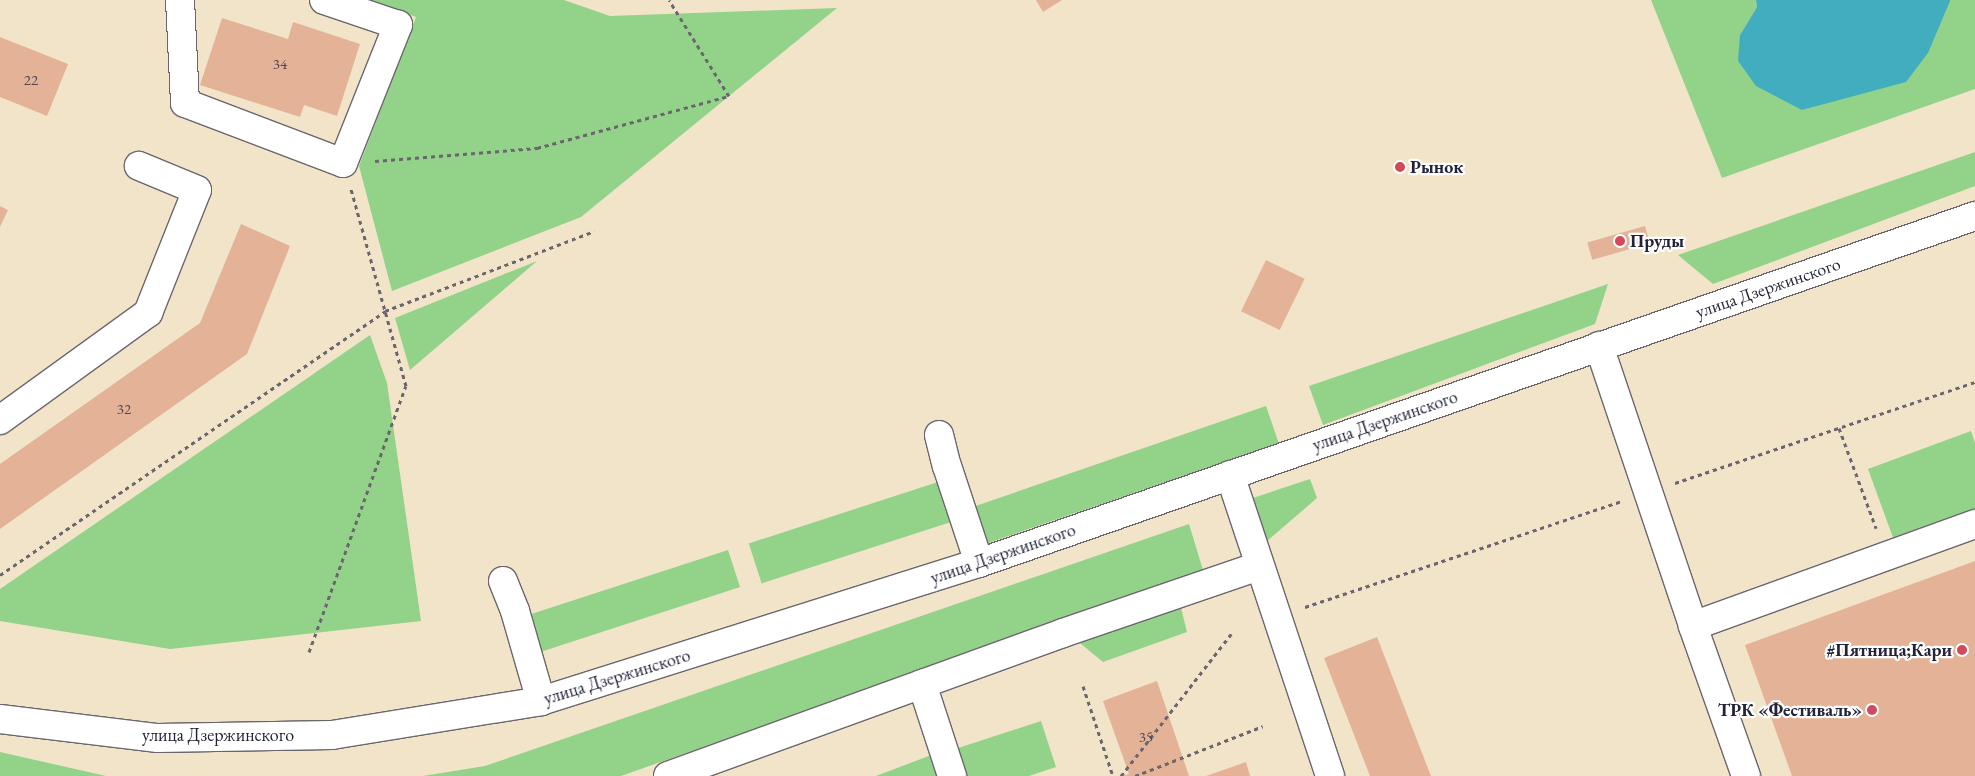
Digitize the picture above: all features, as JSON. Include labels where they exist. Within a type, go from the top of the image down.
[{"type":"street","points":[[180,0],[185,103],[343,163],[398,25],[324,0]]},
{"type":"street","points":[[0,420],[148,313],[197,190],[139,166]]},
{"type":"street","name":"улица Дзержинского","points":[[0,719],[158,738],[332,735],[541,701],[979,563],[1975,216]]},
{"type":"street","points":[[1599,346],[1693,626],[1746,776]]},
{"type":"street","points":[[939,435],[947,466],[979,563]]},
{"type":"street","points":[[1230,475],[1330,776]]},
{"type":"street","points":[[1693,626],[1975,524]]},
{"type":"street","points":[[668,776],[922,684],[1259,566]]},
{"type":"street","points":[[503,581],[515,611],[541,701]]},
{"type":"street","points":[[922,684],[952,776]]},
{"type":"path","points":[[309,652],[406,386],[343,163],[537,148],[729,96],[669,0]]},
{"type":"path","points":[[0,575],[385,311],[594,231]]},
{"type":"path","points":[[1840,428],[1886,557]]},
{"type":"path","points":[[1121,776],[1231,634]]},
{"type":"path","points":[[1083,686],[1113,776]]},
{"type":"path","points":[[1135,776],[1263,726]]},
{"type":"green space","points":[[369,0],[564,0],[610,16],[837,8],[581,217],[392,291],[359,166],[416,17]]},
{"type":"green space","points":[[1651,0],[1756,0],[1757,7],[1740,35],[1802,110],[1835,100],[1950,0],[1975,0],[1975,89],[1722,178]]},
{"type":"green space","points":[[1975,152],[1975,186],[1713,284],[1678,255]]},
{"type":"green space","points":[[537,261],[410,370],[395,318]]},
{"type":"green space","points":[[1608,284],[1595,324],[1323,425],[1309,386]]},
{"type":"green space","points":[[370,335],[387,383],[421,621],[170,649],[0,621],[0,589]]},
{"type":"green space","points":[[1266,406],[1279,443],[987,543],[975,506]]},
{"type":"green space","points":[[1971,431],[1975,443],[1975,514],[1895,543],[1868,469]]},
{"type":"green space","points":[[1310,479],[1317,498],[1266,542],[1247,500]]},
{"type":"green space","points":[[938,482],[951,522],[762,583],[749,543]]},
{"type":"green space","points":[[1189,524],[1203,570],[621,776],[423,776],[485,766]]},
{"type":"green space","points":[[728,550],[740,587],[540,652],[528,615]]},
{"type":"green space","points":[[1180,604],[1187,632],[1103,662],[1075,639]]},
{"type":"green space","points":[[1041,721],[1056,767],[1029,776],[957,776],[949,751]]},
{"type":"green space","points":[[0,752],[106,776],[0,776]]},
{"type":"green space","points":[[934,754],[941,776],[876,776]]},
{"type":"water","points":[[1756,0],[1950,1],[1928,53],[1906,82],[1802,110],[1756,86],[1738,61],[1740,35],[1757,7]]},
{"type":"building","points":[[1036,0],[1062,0],[1043,12]]},
{"type":"building","points":[[222,18],[288,39],[293,22],[360,44],[337,116],[304,105],[300,117],[200,85]]},
{"type":"building","points":[[0,37],[68,64],[47,116],[0,97]]},
{"type":"building","points":[[0,206],[8,210],[0,227]]},
{"type":"building","points":[[241,224],[290,246],[247,354],[0,529],[0,464],[200,323]]},
{"type":"building","points":[[1645,226],[1650,243],[1592,260],[1587,243]]},
{"type":"building","points":[[1266,260],[1305,279],[1280,330],[1241,311]]},
{"type":"building","name":"ТРК «Фестиваль»","points":[[1975,561],[1975,776],[1792,776],[1745,645]]},
{"type":"building","points":[[1377,637],[1431,776],[1370,776],[1324,658]]},
{"type":"building","points":[[1157,681],[1189,776],[1122,776],[1129,774],[1103,701]]},
{"type":"building","points":[[1246,762],[1250,776],[1206,776]]},
{"type":"place","name":"Рынок","points":[[1400,167]]},
{"type":"place","name":"Пруды","points":[[1620,241]]},
{"type":"place","name":"#Пятница;Кари","points":[[1962,650]]},
{"type":"place","name":"ТРК «Фестиваль»","points":[[1872,710]]}]
